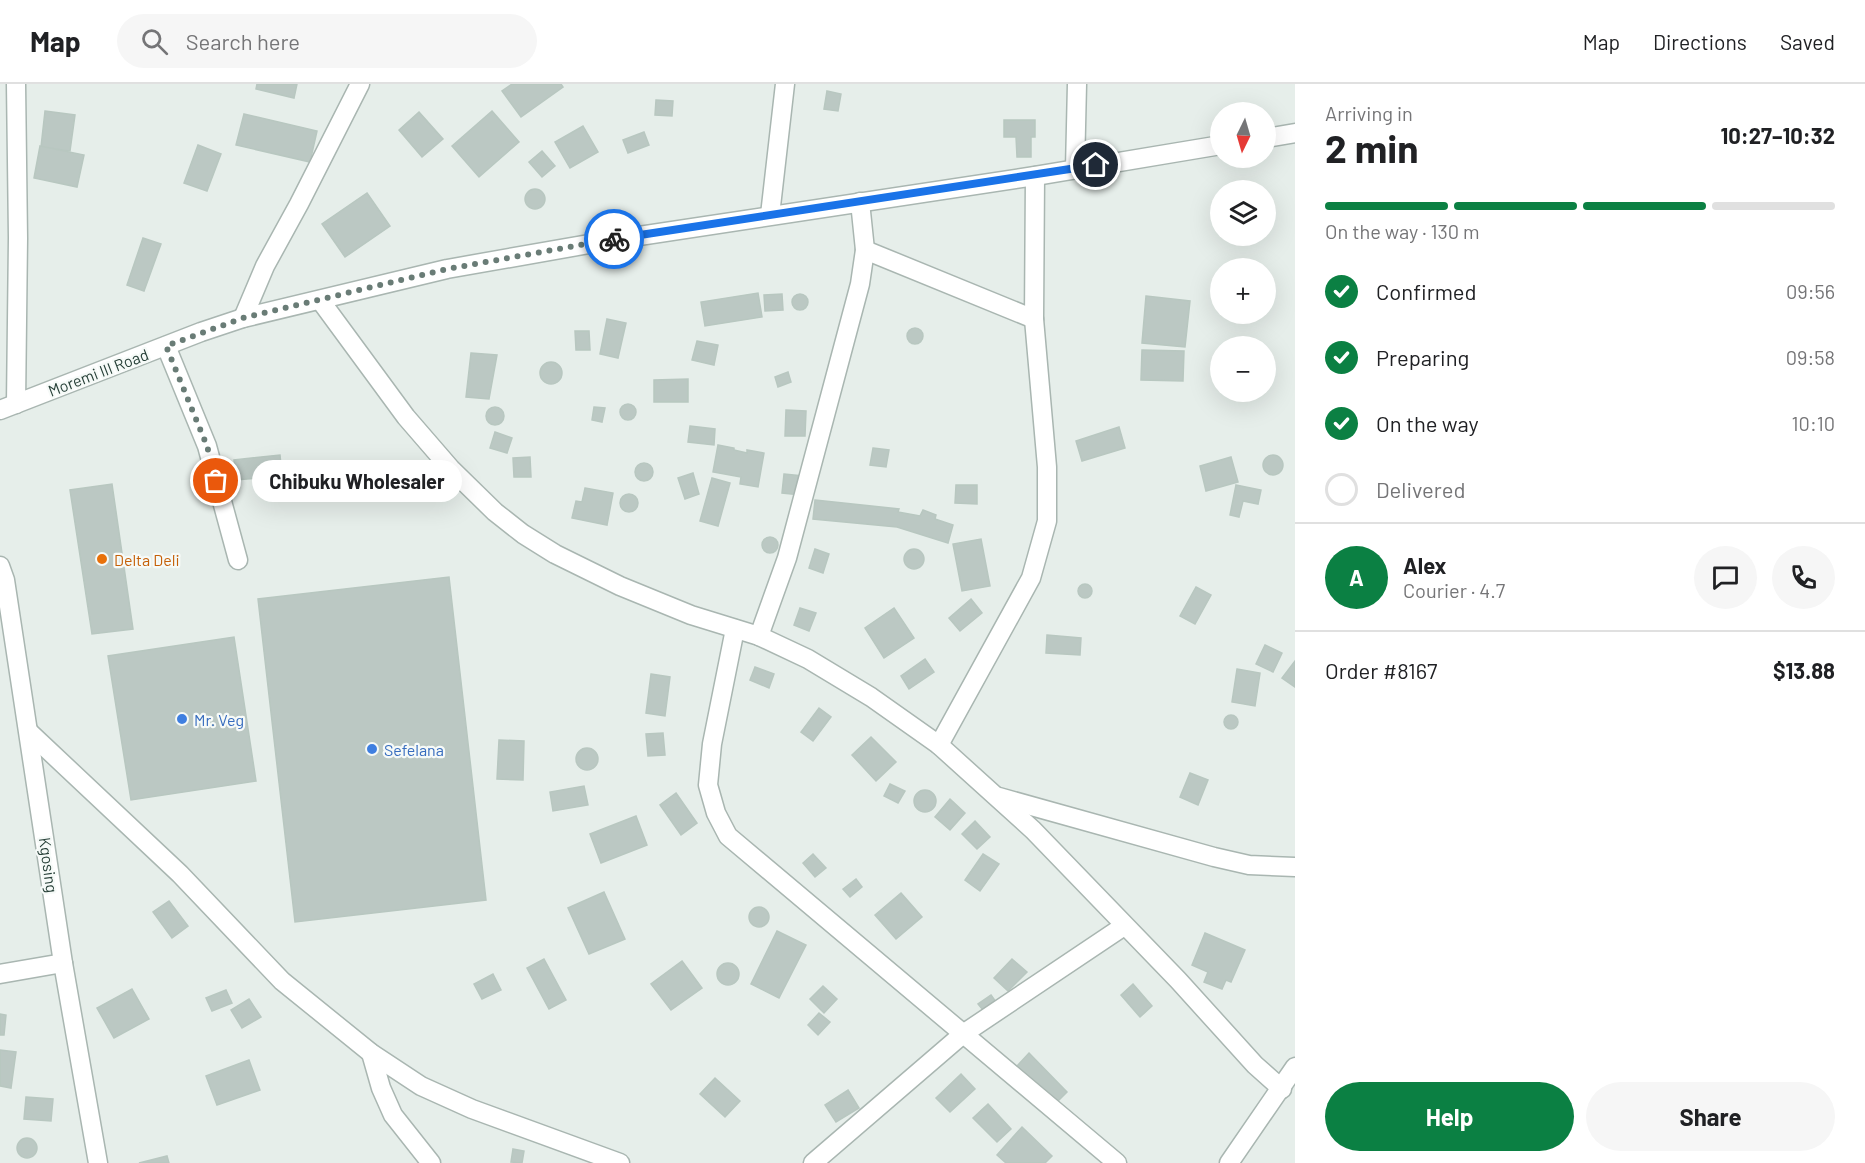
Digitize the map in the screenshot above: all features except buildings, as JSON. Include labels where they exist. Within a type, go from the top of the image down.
[{"type":"street","points":[[8,407],[18,238],[16,84]]},
{"type":"street","points":[[243,318],[265,267],[360,84]]},
{"type":"street","points":[[770,215],[785,84]]},
{"type":"street","points":[[1075,169],[1077,84]]},
{"type":"street","points":[[1276,136],[1295,133]]},
{"type":"street","name":"Moremi III Road","points":[[8,407],[243,318],[447,269],[606,241],[1035,176],[1210,147]]},
{"type":"street","points":[[939,745],[1031,578],[1047,521],[1047,468],[1034,320],[1035,176]]},
{"type":"street","points":[[759,636],[787,558],[860,284],[865,250],[860,202]]},
{"type":"street","points":[[865,250],[1034,320]]},
{"type":"street","points":[[320,300],[406,417],[451,469],[495,512],[555,554],[620,586],[691,615],[759,636],[817,664],[939,745],[1033,830],[1255,1065],[1282,1089]]},
{"type":"street","points":[[166,346],[207,446],[238,560]]},
{"type":"street","name":"Kgosing","points":[[0,566],[5,580],[63,963],[98,1163]]},
{"type":"street","points":[[735,628],[712,744],[708,785],[716,813],[728,837],[1117,1163]]},
{"type":"street","points":[[29,732],[180,874],[282,981],[371,1053],[421,1086],[472,1110],[620,1163]]},
{"type":"street","points":[[997,796],[1222,859],[1249,865],[1295,867]]},
{"type":"street","points":[[813,1163],[963,1034],[1124,926]]},
{"type":"street","points":[[0,974],[63,963]]},
{"type":"street","points":[[371,1053],[381,1088],[393,1115],[431,1163]]},
{"type":"street","points":[[1229,1163],[1295,1067]]},
{"type":"way so far","points":[[216,481],[207,446],[166,346],[243,318],[447,269],[614,239]]},
{"type":"place","name":"Chibuku Wholesaler","points":[[216,481]]},
{"type":"place","name":"Delta Deli","points":[[102,559]]},
{"type":"place","name":"Mr. Veg","points":[[182,719]]},
{"type":"place","name":"Sefelana","points":[[372,749]]},
{"type":"route","points":[[614,239],[1096,165]]}]
